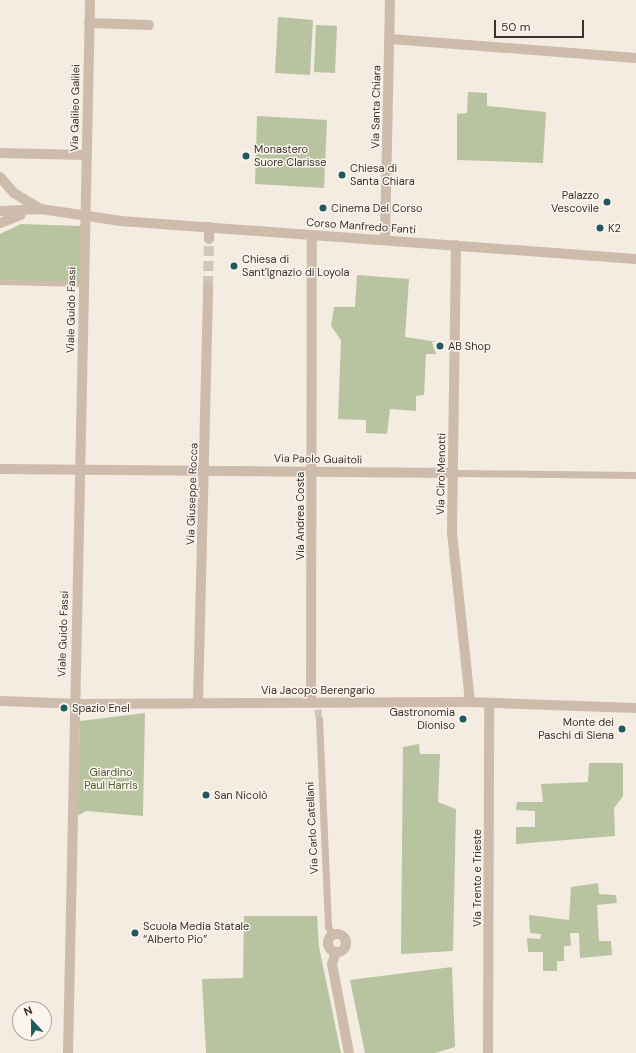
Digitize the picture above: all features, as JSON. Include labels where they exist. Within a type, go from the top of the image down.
[{"type":"street","name":"Via Galileo Galilei","points":[[84,216],[90,0]]},
{"type":"street","name":"Via Santa Chiara","points":[[385,239],[390,0]]},
{"type":"street","points":[[89,23],[149,25]]},
{"type":"street","points":[[390,39],[636,58]]},
{"type":"street","points":[[0,154],[86,155]]},
{"type":"street","points":[[0,177],[14,193],[41,209],[58,213]]},
{"type":"street","points":[[0,212],[41,209]]},
{"type":"street","points":[[0,212],[21,215],[58,213]]},
{"type":"street","name":"Corso Manfredo Fanti","points":[[58,213],[209,227],[636,259]]},
{"type":"street","points":[[0,223],[21,215]]},
{"type":"street","name":"Viale Guido Fassi","points":[[68,1053],[73,702],[80,470],[84,216]]},
{"type":"street","points":[[209,227],[209,240]]},
{"type":"street","name":"Via Andrea Costa","points":[[312,235],[316,704]]},
{"type":"street","name":"Via Ciro Menotti","points":[[456,245],[452,533],[470,702]]},
{"type":"street","name":"Via Giuseppe Rocca","points":[[198,702],[205,470],[208,286]]},
{"type":"street","name":"Via Paolo Guaitoli","points":[[0,469],[313,470],[636,475]]},
{"type":"street","name":"Via Jacopo Berengario","points":[[0,700],[316,704],[470,702],[489,704],[636,708]]},
{"type":"street","name":"Via Trento e Trieste","points":[[488,1053],[489,704]]},
{"type":"street","name":"Via Carlo Catellani","points":[[319,719],[328,927],[333,935],[328,945],[336,952],[332,964],[349,1053]]},
{"type":"lane","points":[[0,282],[83,284]]},
{"type":"green space","points":[[278,17],[313,20],[310,75],[275,73]]},
{"type":"green space","points":[[316,25],[337,26],[335,73],[314,72]]},
{"type":"green space","points":[[468,92],[487,93],[487,106],[546,112],[543,163],[457,160],[457,114],[467,113]]},
{"type":"green space","points":[[257,116],[327,120],[324,188],[255,184]]},
{"type":"green space","points":[[21,224],[81,226],[80,283],[0,280],[0,234]]},
{"type":"green space","points":[[357,275],[409,279],[405,337],[438,342],[432,342],[436,354],[426,354],[424,395],[416,396],[416,411],[390,409],[387,434],[366,433],[366,420],[338,419],[341,340],[331,326],[334,307],[355,307]]},
{"type":"green space","name":"Giardino Paul Harris","points":[[145,713],[143,816],[86,811],[77,816],[80,721]]},
{"type":"green space","points":[[419,744],[420,754],[440,754],[438,802],[456,809],[453,951],[401,954],[403,747]]},
{"type":"green space","points":[[589,763],[623,763],[623,796],[614,808],[615,836],[516,844],[516,827],[535,827],[535,811],[516,810],[517,802],[543,802],[541,784],[588,782]]},
{"type":"green space","points":[[598,883],[599,894],[616,895],[617,903],[597,905],[599,941],[611,941],[612,955],[580,958],[579,933],[570,933],[571,946],[564,946],[564,961],[557,961],[557,971],[543,971],[543,952],[528,952],[527,938],[540,939],[541,934],[530,933],[529,915],[569,920],[571,887]]},
{"type":"green space","points":[[244,916],[317,916],[319,947],[341,1053],[206,1053],[202,979],[243,978]]},
{"type":"green space","points":[[452,967],[455,1047],[435,1053],[365,1053],[350,980]]},
{"type":"tunnel","points":[[208,286],[209,239]]},
{"type":"tunnel","points":[[318,709],[319,719]]},
{"type":"place","name":"Monastero Suore Clarisse","points":[[246,156]]},
{"type":"place","name":"Chiesa di Santa Chiara","points":[[342,175]]},
{"type":"place","name":"Palazzo Vescovile","points":[[607,202]]},
{"type":"place","name":"Cinema Del Corso","points":[[323,208]]},
{"type":"place","name":"K2","points":[[600,228]]},
{"type":"place","name":"Chiesa di Sant'Ignazio di Loyola","points":[[234,266]]},
{"type":"place","name":"AB Shop","points":[[440,346]]},
{"type":"place","name":"Spazio Enel","points":[[64,708]]},
{"type":"place","name":"Gastronomia Dioniso","points":[[463,719]]},
{"type":"place","name":"Monte dei Paschi di Siena","points":[[622,729]]},
{"type":"place","name":"San Nicolò","points":[[206,795]]},
{"type":"place","name":"Scuola Media Statale “Alberto Pio”","points":[[135,933]]}]
